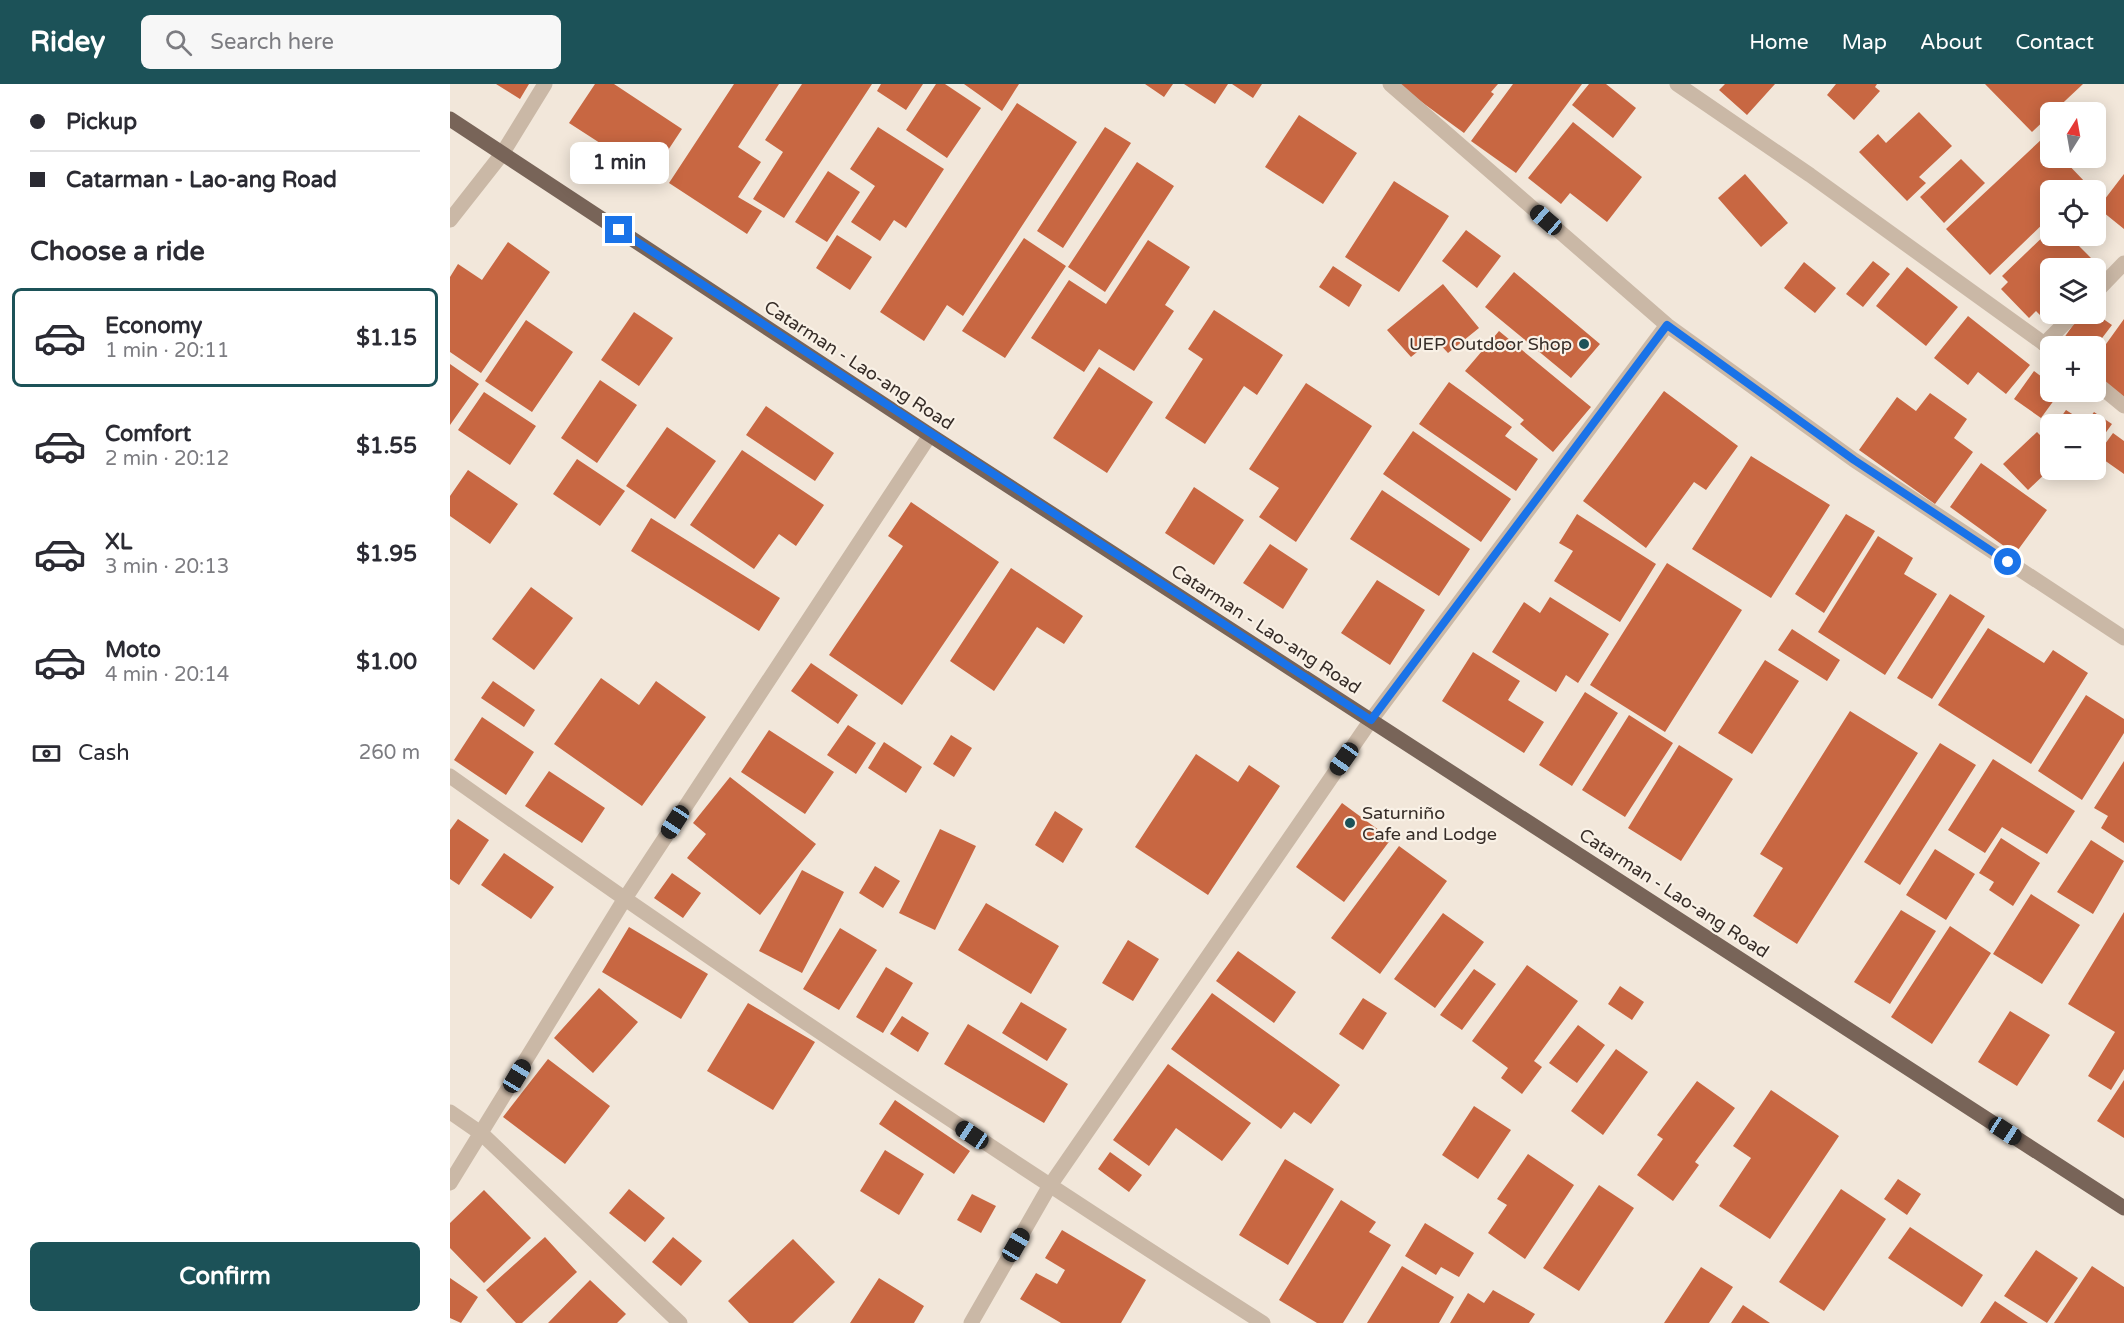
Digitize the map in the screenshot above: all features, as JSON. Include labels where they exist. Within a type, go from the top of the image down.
[{"type":"main road","name":"Catarman - Lao-ang Road","points":[[450,119],[930,435],[2124,1208]]},
{"type":"street","points":[[450,220],[502,154],[545,84]]},
{"type":"street","points":[[1390,84],[1667,325],[1854,460],[2124,639]]},
{"type":"street","points":[[1677,84],[1810,175],[2040,341]]},
{"type":"street","points":[[2106,282],[2124,263]]},
{"type":"street","points":[[2055,336],[2066,324]]},
{"type":"street","points":[[971,1323],[1049,1187],[1371,720],[1667,325]]},
{"type":"street","points":[[2106,391],[2124,406]]},
{"type":"street","points":[[450,1183],[624,900],[930,435]]},
{"type":"street","points":[[450,776],[624,900],[1049,1187],[1263,1323]]},
{"type":"street","points":[[450,1112],[482,1134],[680,1323]]},
{"type":"building","points":[[496,84],[529,84],[520,99]]},
{"type":"building","points":[[595,84],[614,84],[682,129],[651,176],[569,123]]},
{"type":"building","points":[[734,84],[779,84],[738,147],[761,162],[738,197],[762,211],[747,234],[669,183]]},
{"type":"building","points":[[802,84],[872,84],[784,218],[753,199],[783,152],[765,140]]},
{"type":"building","points":[[881,84],[923,84],[906,110],[877,91]]},
{"type":"building","points":[[936,84],[945,84],[981,108],[947,158],[906,130]]},
{"type":"building","points":[[964,84],[1019,84],[1002,111]]},
{"type":"building","points":[[1145,84],[1173,84],[1164,97]]},
{"type":"building","points":[[1184,84],[1228,84],[1215,104]]},
{"type":"building","points":[[1232,84],[1262,84],[1253,98]]},
{"type":"building","points":[[1397,84],[1498,84],[1491,92],[1494,94],[1464,133]]},
{"type":"building","points":[[1513,84],[1582,84],[1516,173],[1471,141]]},
{"type":"building","points":[[1589,84],[1606,84],[1636,108],[1613,138],[1572,105]]},
{"type":"building","points":[[1725,84],[1775,84],[1747,115],[1719,90]]},
{"type":"building","points":[[1836,84],[1877,84],[1875,87],[1880,91],[1854,120],[1827,95]]},
{"type":"building","points":[[1985,84],[2083,84],[2064,102],[2040,102],[2040,124],[2032,132]]},
{"type":"building","points":[[1017,103],[1077,142],[963,316],[947,305],[924,341],[880,312]]},
{"type":"building","points":[[1919,112],[1952,146],[1919,177],[1926,183],[1907,201],[1859,152],[1878,134],[1886,143]]},
{"type":"building","points":[[1299,115],[1357,153],[1323,204],[1265,167]]},
{"type":"building","points":[[1573,122],[1642,177],[1607,222],[1570,193],[1561,204],[1528,178]]},
{"type":"building","points":[[878,127],[944,169],[906,228],[894,220],[880,241],[851,222],[875,186],[850,169]]},
{"type":"building","points":[[1105,127],[1131,143],[1063,248],[1037,231]]},
{"type":"building","points":[[2040,141],[2040,168],[2072,168],[2083,180],[2040,180],[2040,227],[1990,275],[1946,229]]},
{"type":"building","points":[[1961,159],[1985,183],[1944,223],[1920,197]]},
{"type":"building","points":[[1137,162],[1174,186],[1105,292],[1068,267]]},
{"type":"building","points":[[828,171],[860,192],[827,242],[795,222]]},
{"type":"building","points":[[1745,174],[1788,223],[1761,247],[1718,198]]},
{"type":"building","points":[[2124,174],[2124,229],[2106,214],[2106,198]]},
{"type":"building","points":[[1394,181],[1449,216],[1399,292],[1345,257]]},
{"type":"building","points":[[1466,230],[1501,256],[1477,288],[1442,261]]},
{"type":"building","points":[[837,235],[872,257],[850,290],[816,268]]},
{"type":"building","points":[[1024,238],[1066,266],[1005,358],[962,331]]},
{"type":"building","points":[[1148,240],[1190,267],[1165,305],[1174,311],[1134,371],[1099,349],[1084,372],[1031,338],[1069,280],[1106,304]]},
{"type":"building","points":[[2040,240],[2040,246],[2079,246],[2091,258],[2040,258],[2040,315],[2036,311],[2029,318],[2001,289],[2008,282],[2002,276]]},
{"type":"building","points":[[508,242],[550,272],[481,373],[450,352],[450,277],[458,264],[482,280]]},
{"type":"building","points":[[1873,261],[1890,274],[1863,307],[1846,294]]},
{"type":"building","points":[[1804,262],[1836,288],[1815,313],[1784,288]]},
{"type":"building","points":[[1333,266],[1362,285],[1349,307],[1319,287]]},
{"type":"building","points":[[1907,267],[1958,307],[1926,346],[1876,306]]},
{"type":"building","points":[[1514,272],[1600,344],[1571,378],[1485,307]]},
{"type":"building","points":[[1443,284],[1479,328],[1448,353],[1434,338],[1411,357],[1387,330]]},
{"type":"building","points":[[1214,310],[1283,355],[1257,395],[1244,386],[1205,444],[1165,418],[1203,359],[1188,349]]},
{"type":"building","points":[[634,312],[673,338],[639,386],[601,360]]},
{"type":"building","points":[[1968,316],[2030,365],[2006,394],[1978,372],[1968,385],[1934,358]]},
{"type":"building","points":[[2124,319],[2124,400],[2106,387],[2106,344]]},
{"type":"building","points":[[526,320],[573,352],[532,412],[485,381]]},
{"type":"building","points":[[2106,321],[2112,325],[2104,336],[2065,336],[2074,324],[2106,324]]},
{"type":"building","points":[[1499,331],[1591,407],[1553,452],[1520,424],[1524,420],[1465,371]]},
{"type":"building","points":[[450,364],[479,384],[450,425]]},
{"type":"building","points":[[1099,367],[1153,402],[1107,473],[1053,438]]},
{"type":"building","points":[[2034,371],[2040,376],[2040,402],[2053,402],[2044,414],[2040,414],[2040,417],[2014,399]]},
{"type":"building","points":[[600,380],[637,405],[597,463],[561,438]]},
{"type":"building","points":[[1449,382],[1512,427],[1505,436],[1538,459],[1516,491],[1419,424]]},
{"type":"building","points":[[1306,383],[1372,426],[1296,542],[1259,517],[1279,488],[1249,469]]},
{"type":"building","points":[[1664,391],[1738,446],[1706,490],[1694,482],[1646,548],[1583,501]]},
{"type":"building","points":[[484,392],[536,426],[510,465],[458,430]]},
{"type":"building","points":[[1930,393],[1967,419],[1954,438],[1973,452],[1935,504],[1859,450],[1897,397],[1916,411]]},
{"type":"building","points":[[766,406],[834,453],[815,481],[746,435]]},
{"type":"building","points":[[2106,420],[2112,424],[2106,432]]},
{"type":"building","points":[[667,427],[716,461],[675,519],[626,486]]},
{"type":"building","points":[[1413,431],[1511,499],[1481,542],[1383,474]]},
{"type":"building","points":[[2037,432],[2040,435],[2040,479],[2028,490],[2003,464]]},
{"type":"building","points":[[2113,433],[2124,441],[2124,474],[2106,461],[2106,443]]},
{"type":"building","points":[[742,450],[824,505],[796,546],[779,534],[754,569],[690,525]]},
{"type":"building","points":[[1751,456],[1830,505],[1771,598],[1692,549]]},
{"type":"building","points":[[577,459],[625,491],[600,526],[553,494]]},
{"type":"building","points":[[1981,463],[2047,510],[2015,554],[1950,507]]},
{"type":"building","points":[[468,470],[518,504],[490,544],[450,516],[450,496]]},
{"type":"building","points":[[1194,487],[1244,520],[1214,565],[1165,533]]},
{"type":"building","points":[[1382,490],[1470,549],[1439,596],[1350,539]]},
{"type":"building","points":[[911,502],[999,562],[902,705],[829,655],[903,546],[888,536]]},
{"type":"building","points":[[1577,514],[1656,564],[1620,622],[1554,581],[1573,551],[1559,543]]},
{"type":"building","points":[[1846,514],[1875,531],[1824,613],[1795,594]]},
{"type":"building","points":[[651,518],[780,598],[759,631],[631,551]]},
{"type":"building","points":[[1878,536],[1913,558],[1904,574],[1937,594],[1885,675],[1818,632]]},
{"type":"building","points":[[1270,544],[1308,569],[1283,609],[1243,583]]},
{"type":"building","points":[[1667,563],[1742,610],[1665,732],[1590,685]]},
{"type":"building","points":[[1011,568],[1083,616],[1064,644],[1037,627],[994,691],[950,661]]},
{"type":"building","points":[[1377,580],[1425,610],[1390,665],[1341,633]]},
{"type":"building","points":[[531,587],[573,618],[534,670],[492,639]]},
{"type":"building","points":[[1950,594],[1985,616],[1932,699],[1897,678]]},
{"type":"building","points":[[1550,597],[1609,634],[1578,683],[1566,675],[1556,692],[1492,652],[1524,602],[1540,613]]},
{"type":"building","points":[[1988,628],[2044,663],[2053,650],[2088,673],[2031,764],[1938,705]]},
{"type":"building","points":[[1792,629],[1840,660],[1827,681],[1778,650]]},
{"type":"building","points":[[1473,652],[1520,681],[1508,700],[1544,722],[1524,753],[1442,701]]},
{"type":"building","points":[[1765,660],[1799,681],[1752,754],[1718,733]]},
{"type":"building","points":[[811,663],[858,695],[838,724],[791,691]]},
{"type":"building","points":[[601,678],[639,705],[656,681],[706,717],[642,806],[554,744]]},
{"type":"building","points":[[493,681],[535,710],[524,727],[481,698]]},
{"type":"building","points":[[1585,692],[1618,713],[1572,786],[1539,765]]},
{"type":"building","points":[[2086,695],[2124,719],[2124,733],[2082,800],[2038,771]]},
{"type":"building","points":[[1850,711],[1918,753],[1797,944],[1753,916],[1783,868],[1760,854]]},
{"type":"building","points":[[1629,715],[1673,743],[1625,817],[1582,790]]},
{"type":"building","points":[[482,717],[534,752],[506,795],[454,760]]},
{"type":"building","points":[[848,725],[876,743],[856,774],[827,755]]},
{"type":"building","points":[[769,730],[834,772],[805,814],[741,772]]},
{"type":"building","points":[[951,735],[972,748],[954,777],[933,764]]},
{"type":"building","points":[[884,742],[922,767],[906,793],[868,768]]},
{"type":"building","points":[[1940,743],[1976,765],[1900,885],[1864,862]]},
{"type":"building","points":[[1679,745],[1733,779],[1681,861],[1628,828]]},
{"type":"building","points":[[1196,754],[1238,782],[1249,765],[1280,786],[1208,895],[1135,847]]},
{"type":"building","points":[[1993,759],[2075,811],[2047,854],[2002,827],[1985,853],[1948,830]]},
{"type":"building","points":[[2124,761],[2124,843],[2101,828],[2108,816],[2094,808]]},
{"type":"building","points":[[549,771],[605,808],[582,843],[525,806]]},
{"type":"building","points":[[730,777],[816,844],[760,915],[687,858],[706,834],[693,823]]},
{"type":"building","points":[[1342,803],[1391,839],[1344,902],[1296,867]]},
{"type":"building","points":[[1055,811],[1083,829],[1063,863],[1035,845]]},
{"type":"building","points":[[458,819],[489,840],[459,885],[450,879],[450,830]]},
{"type":"building","points":[[940,829],[976,846],[935,930],[899,913]]},
{"type":"building","points":[[2001,838],[2040,863],[2013,906],[1989,890],[1994,882],[1979,873]]},
{"type":"building","points":[[2091,840],[2124,861],[2093,914],[2057,892]]},
{"type":"building","points":[[1399,846],[1447,881],[1380,974],[1331,938]]},
{"type":"building","points":[[1935,849],[1975,874],[1946,920],[1906,895]]},
{"type":"building","points":[[504,853],[554,887],[531,919],[481,885]]},
{"type":"building","points":[[875,866],[900,881],[883,908],[859,893]]},
{"type":"building","points":[[802,870],[844,892],[802,973],[759,951]]},
{"type":"building","points":[[672,873],[701,893],[683,918],[654,898]]},
{"type":"building","points":[[2031,894],[2080,925],[2042,984],[1993,954]]},
{"type":"building","points":[[986,903],[1059,946],[1031,994],[958,950]]},
{"type":"building","points":[[1901,910],[1936,931],[1890,1004],[1854,982]]},
{"type":"building","points":[[2124,912],[2124,1069],[2111,1090],[2088,1076],[2115,1032],[2068,1004]]},
{"type":"building","points":[[1443,913],[1484,942],[1435,1008],[1394,979]]},
{"type":"building","points":[[1950,926],[1991,953],[1932,1044],[1891,1017]]},
{"type":"building","points":[[629,927],[708,974],[681,1019],[602,972]]},
{"type":"building","points":[[840,928],[877,950],[839,1010],[803,989]]},
{"type":"building","points":[[1128,940],[1159,959],[1133,1001],[1102,983]]},
{"type":"building","points":[[1238,951],[1296,992],[1274,1023],[1216,981]]},
{"type":"building","points":[[1527,965],[1578,1001],[1534,1061],[1542,1067],[1522,1094],[1501,1078],[1508,1068],[1472,1041]]},
{"type":"building","points":[[886,967],[913,983],[883,1033],[856,1017]]},
{"type":"building","points":[[1474,969],[1496,984],[1462,1030],[1440,1015]]},
{"type":"building","points":[[1620,986],[1644,1002],[1632,1020],[1608,1004]]},
{"type":"building","points":[[599,988],[638,1022],[593,1073],[554,1038]]},
{"type":"building","points":[[1212,993],[1340,1085],[1311,1124],[1294,1112],[1281,1129],[1171,1049]]},
{"type":"building","points":[[1363,998],[1387,1013],[1363,1050],[1339,1034]]},
{"type":"building","points":[[1021,1002],[1067,1029],[1047,1061],[1002,1033]]},
{"type":"building","points":[[748,1003],[815,1042],[773,1110],[707,1071]]},
{"type":"building","points":[[2010,1011],[2050,1035],[2017,1086],[1978,1062]]},
{"type":"building","points":[[902,1016],[929,1033],[918,1052],[890,1034]]},
{"type":"building","points":[[968,1024],[1068,1084],[1044,1123],[944,1064]]},
{"type":"building","points":[[1578,1025],[1605,1045],[1577,1083],[1549,1063]]},
{"type":"building","points":[[1616,1049],[1648,1072],[1603,1135],[1571,1111]]},
{"type":"building","points":[[548,1059],[610,1106],[565,1164],[503,1117]]},
{"type":"building","points":[[1168,1064],[1251,1123],[1222,1161],[1176,1128],[1149,1166],[1113,1140]]},
{"type":"building","points":[[2124,1080],[2124,1138],[2097,1121]]},
{"type":"building","points":[[1697,1081],[1735,1108],[1695,1162],[1699,1165],[1673,1201],[1637,1175],[1663,1139],[1657,1135]]},
{"type":"building","points":[[1771,1090],[1839,1136],[1770,1239],[1719,1206],[1751,1158],[1733,1146]]},
{"type":"building","points":[[895,1100],[970,1151],[954,1174],[879,1124]]},
{"type":"building","points":[[1474,1106],[1511,1130],[1478,1179],[1442,1155]]},
{"type":"building","points":[[885,1150],[924,1174],[899,1215],[860,1191]]},
{"type":"building","points":[[1110,1152],[1142,1175],[1129,1192],[1098,1169]]},
{"type":"building","points":[[1528,1154],[1574,1185],[1525,1259],[1488,1233],[1507,1205],[1497,1199]]},
{"type":"building","points":[[1285,1159],[1334,1189],[1288,1265],[1239,1235]]},
{"type":"building","points":[[1898,1179],[1921,1194],[1907,1215],[1884,1199]]},
{"type":"building","points":[[1599,1185],[1634,1208],[1579,1291],[1543,1268]]},
{"type":"building","points":[[629,1189],[665,1218],[645,1242],[609,1213]]},
{"type":"building","points":[[1841,1189],[1886,1219],[1824,1311],[1779,1282]]},
{"type":"building","points":[[484,1190],[531,1238],[484,1283],[450,1248],[450,1223]]},
{"type":"building","points":[[972,1194],[996,1206],[981,1233],[957,1220]]},
{"type":"building","points":[[1341,1200],[1376,1222],[1369,1232],[1391,1245],[1343,1323],[1317,1323],[1279,1300]]},
{"type":"building","points":[[1425,1223],[1474,1253],[1459,1277],[1441,1267],[1436,1275],[1405,1256]]},
{"type":"building","points":[[1910,1227],[1983,1275],[1962,1307],[1888,1258]]},
{"type":"building","points":[[1062,1230],[1146,1280],[1121,1323],[1061,1323],[1020,1299],[1036,1273],[1057,1284],[1065,1270],[1045,1258]]},
{"type":"building","points":[[545,1237],[577,1272],[522,1323],[516,1323],[486,1290]]},
{"type":"building","points":[[673,1237],[702,1261],[681,1286],[652,1262]]},
{"type":"building","points":[[793,1239],[835,1282],[793,1323],[749,1323],[728,1301]]},
{"type":"building","points":[[2036,1250],[2078,1278],[2047,1323],[2004,1296]]},
{"type":"building","points":[[1402,1266],[1454,1297],[1439,1323],[1367,1323]]},
{"type":"building","points":[[2092,1266],[2124,1287],[2124,1323],[2054,1323]]},
{"type":"building","points":[[1701,1267],[1733,1287],[1709,1323],[1664,1323]]},
{"type":"building","points":[[450,1278],[478,1297],[461,1323],[450,1318]]},
{"type":"building","points":[[879,1278],[924,1306],[914,1323],[850,1323]]},
{"type":"building","points":[[590,1280],[626,1314],[617,1323],[548,1323]]},
{"type":"building","points":[[1493,1290],[1535,1314],[1529,1323],[1450,1323],[1468,1293],[1484,1303]]},
{"type":"building","points":[[1995,1301],[2028,1323],[1980,1323]]},
{"type":"building","points":[[1743,1305],[1770,1323],[1731,1323]]},
{"type":"place","name":"UEP Outdoor Shop","points":[[1584,344]]},
{"type":"place","name":"Saturniño Cafe and Lodge","points":[[1350,823]]},
{"type":"route","points":[[619,230],[930,435],[1371,720],[1667,325],[1854,460],[2008,562]]}]
